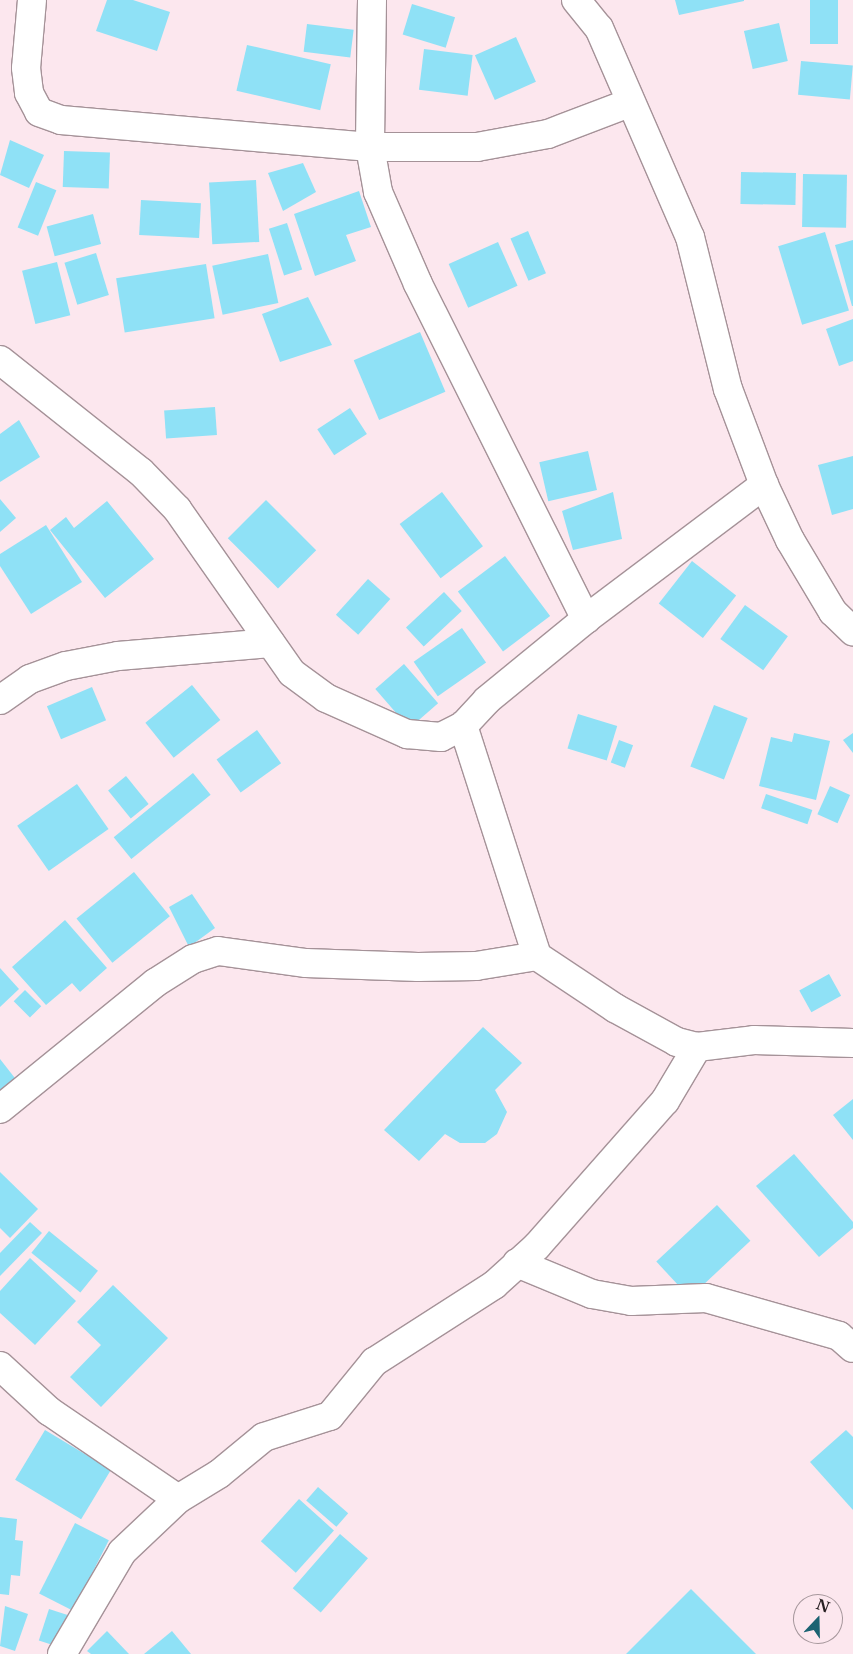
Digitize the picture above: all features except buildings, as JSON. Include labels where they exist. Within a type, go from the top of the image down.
[{"type":"street","points":[[32,0],[26,68],[29,93],[40,112],[61,120],[370,147],[477,147],[548,134],[629,103]]},
{"type":"street","points":[[372,0],[370,147],[378,192],[418,284],[586,619]]},
{"type":"street","points":[[576,0],[599,28],[629,103],[690,237],[728,389],[764,485],[790,540],[833,612],[853,631]]},
{"type":"street","points":[[0,360],[141,472],[177,509],[292,673],[370,721],[407,734],[440,736],[463,726],[487,700],[586,619],[764,485]]},
{"type":"street","points":[[0,700],[30,679],[66,666],[118,656],[270,643]]},
{"type":"street","points":[[463,726],[537,956],[623,1012],[676,1042],[697,1046],[754,1040],[853,1043]]},
{"type":"street","points":[[0,1109],[155,983],[193,959],[218,951],[306,963],[418,967],[476,966],[537,956]]},
{"type":"street","points":[[62,1654],[122,1552],[178,1499],[219,1474],[264,1437],[330,1416],[374,1362],[397,1344],[451,1315],[517,1263],[645,1124],[686,1070],[697,1046]]},
{"type":"street","points":[[517,1263],[592,1294],[630,1301],[706,1298],[839,1336],[853,1348]]},
{"type":"street","points":[[0,1366],[49,1411],[178,1499]]}]
